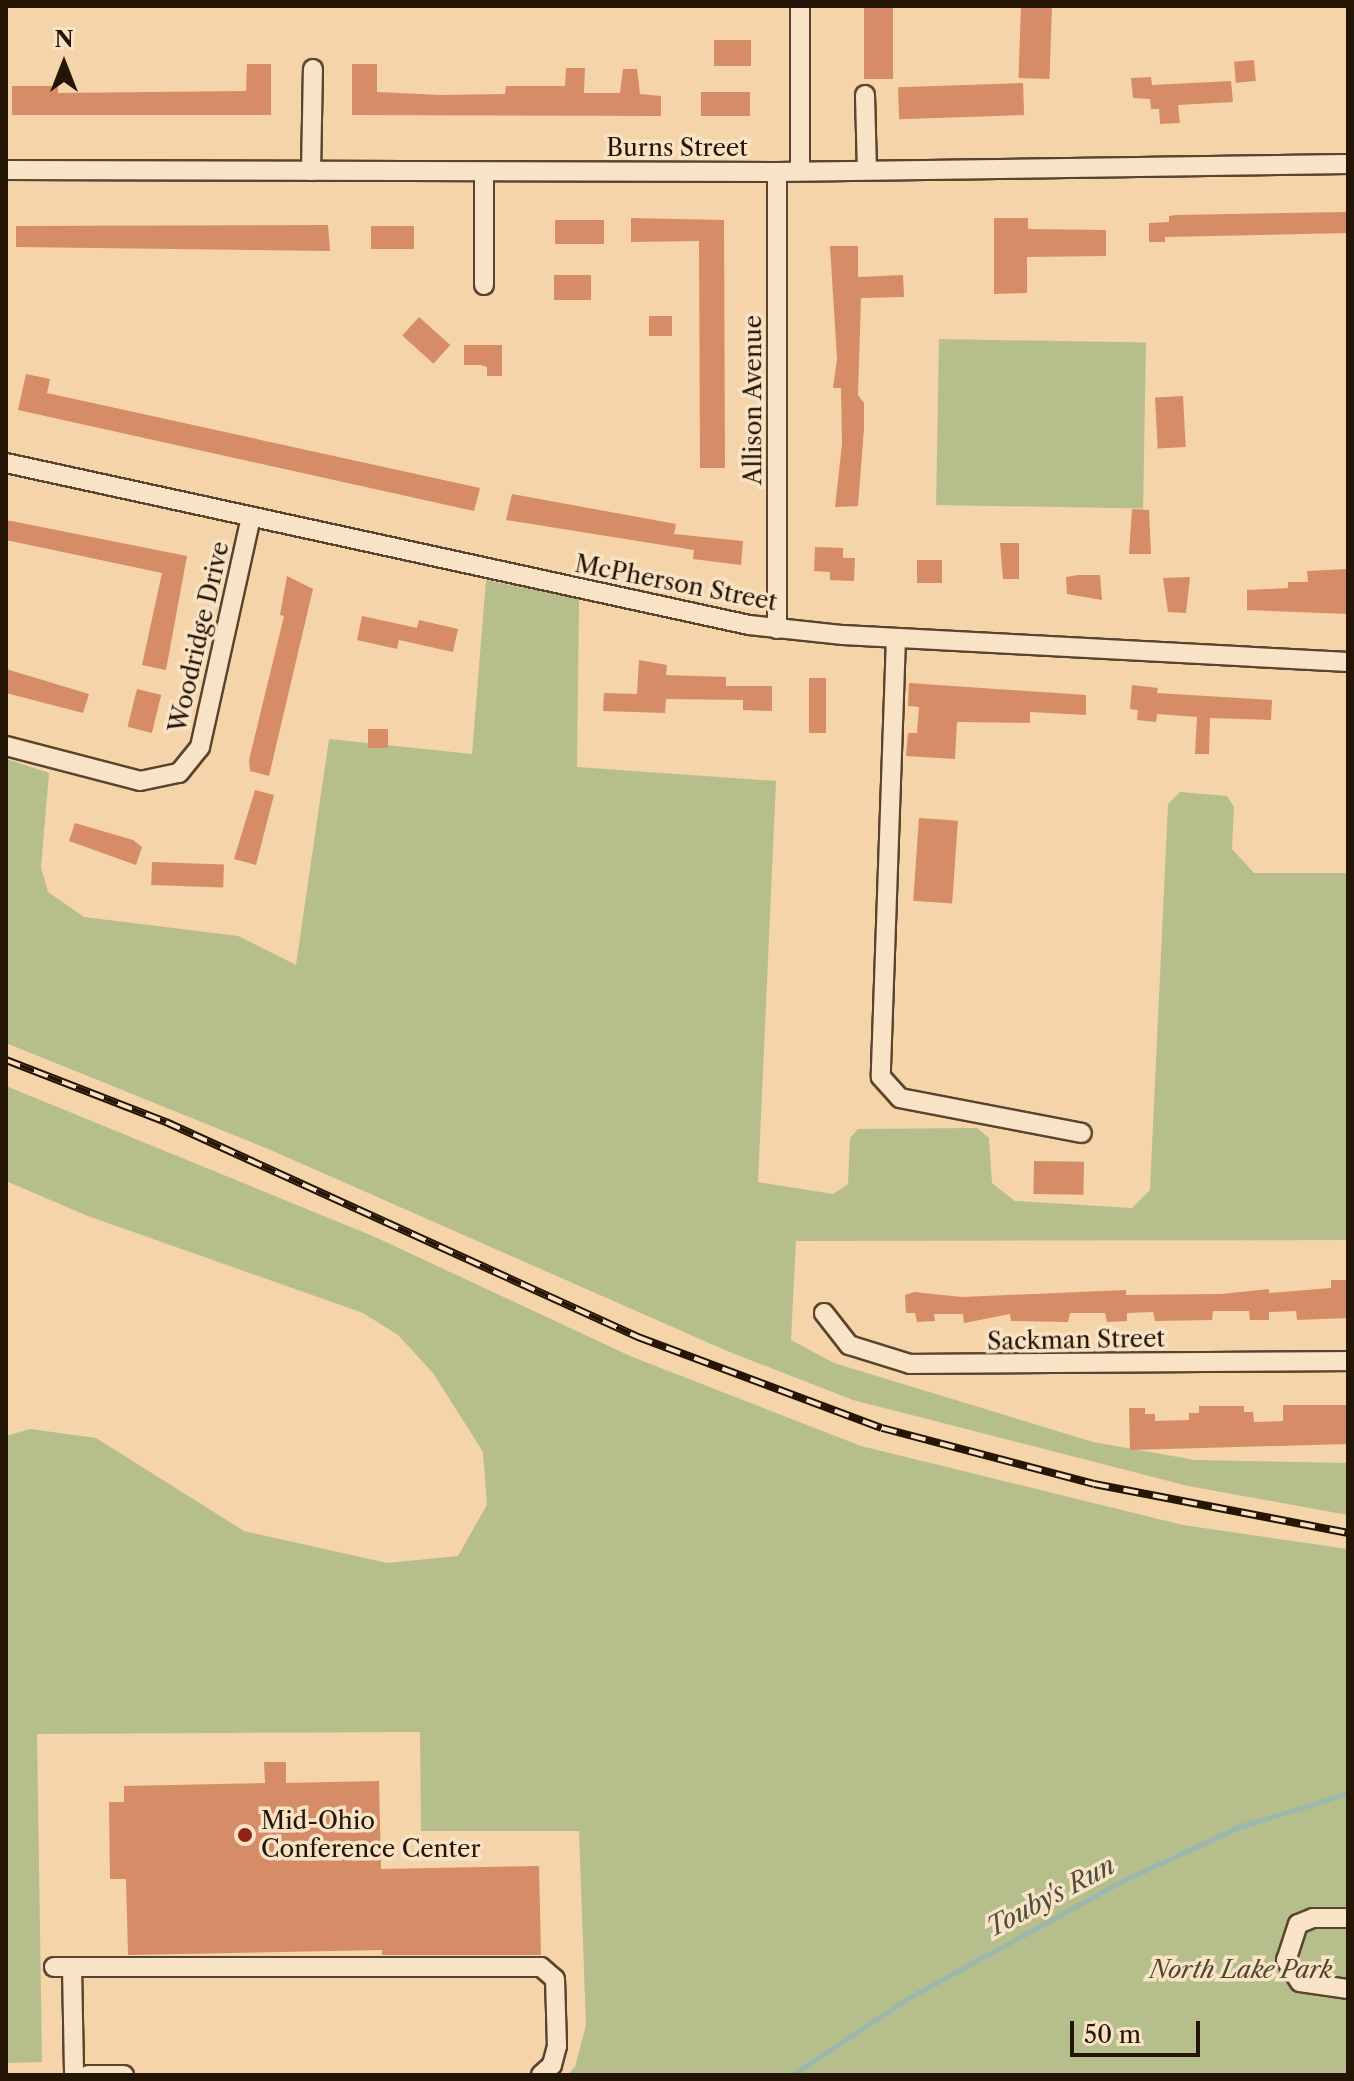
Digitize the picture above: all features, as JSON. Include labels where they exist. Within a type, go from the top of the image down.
[{"type":"street","points":[[800,6],[800,171]]},
{"type":"street","points":[[311,171],[313,69]]},
{"type":"street","points":[[865,95],[867,170]]},
{"type":"street","name":"Burns Street","points":[[6,170],[777,172],[1348,164]]},
{"type":"street","points":[[484,172],[484,285]]},
{"type":"street","name":"Allison Avenue","points":[[777,172],[777,629]]},
{"type":"street","name":"McPherson Street","points":[[6,463],[777,629],[1348,662]]},
{"type":"street","name":"Woodridge Drive","points":[[6,746],[140,781],[179,773],[200,747],[251,517]]},
{"type":"street","points":[[896,638],[881,1077],[900,1098],[1082,1133]]},
{"type":"street","name":"Sackman Street","points":[[824,1313],[849,1345],[910,1364],[1348,1361]]},
{"type":"street","points":[[1348,1918],[1313,1918],[1298,1924],[1286,1960],[1300,1982],[1348,1989]]},
{"type":"street","points":[[74,2075],[63,1967],[541,1967],[555,1979],[557,2046],[556,2057],[541,2075]]},
{"type":"street","points":[[88,2075],[124,2075]]},
{"type":"green space","points":[[939,339],[1146,343],[1143,509],[936,505]]},
{"type":"green space","points":[[486,580],[579,599],[577,767],[776,781],[758,1182],[833,1194],[848,1184],[850,1138],[858,1129],[977,1128],[989,1138],[992,1183],[1015,1201],[1132,1208],[1150,1190],[1168,804],[1180,792],[1227,796],[1234,807],[1232,849],[1254,873],[1348,873],[1348,1240],[796,1241],[791,1340],[834,1363],[1093,1442],[1195,1460],[1348,1463],[1348,1515],[1188,1486],[853,1400],[727,1351],[273,1151],[6,1043],[6,759],[49,773],[41,867],[48,892],[84,917],[238,936],[296,965],[329,739],[472,754]]},
{"type":"green space","name":"North Lake Park","points":[[6,1086],[375,1237],[630,1356],[861,1446],[1183,1525],[1348,1549],[1348,2075],[567,2075],[575,2067],[586,2025],[579,1831],[421,1831],[420,1732],[37,1734],[42,2062],[6,2063],[6,1436],[30,1429],[96,1438],[244,1531],[387,1563],[458,1556],[487,1505],[483,1452],[433,1373],[398,1335],[363,1313],[88,1216],[6,1181]]},
{"type":"building","points":[[864,6],[893,6],[893,79],[864,79]]},
{"type":"building","points":[[1021,6],[1052,7],[1049,79],[1018,78]]},
{"type":"building","points":[[714,40],[751,40],[751,66],[714,66]]},
{"type":"building","points":[[1254,60],[1256,81],[1236,83],[1234,62]]},
{"type":"building","points":[[247,64],[271,64],[271,115],[12,115],[12,86],[58,86],[58,93],[246,91]]},
{"type":"building","points":[[352,64],[377,64],[377,92],[441,95],[505,94],[506,86],[565,86],[566,68],[585,68],[584,93],[620,93],[623,69],[637,69],[640,94],[661,96],[661,116],[352,115]]},
{"type":"building","points":[[1151,77],[1152,85],[1231,81],[1233,102],[1178,105],[1180,123],[1160,124],[1159,109],[1151,109],[1150,99],[1133,98],[1131,78]]},
{"type":"building","points":[[1023,83],[1024,115],[899,119],[898,87]]},
{"type":"building","points":[[701,92],[750,92],[750,116],[701,116]]},
{"type":"building","points":[[1348,212],[1348,233],[1165,237],[1165,242],[1149,242],[1149,223],[1169,222],[1169,216]]},
{"type":"building","points":[[631,218],[724,220],[725,468],[700,468],[699,241],[631,242]]},
{"type":"building","points":[[994,218],[1028,218],[1028,229],[1106,230],[1106,256],[1027,257],[1027,293],[994,294]]},
{"type":"building","points":[[555,220],[604,220],[604,244],[555,244]]},
{"type":"building","points":[[328,225],[330,251],[16,247],[16,226]]},
{"type":"building","points":[[371,226],[414,226],[414,249],[371,249]]},
{"type":"building","points":[[830,246],[858,246],[858,277],[903,275],[904,297],[861,298],[858,395],[864,403],[864,428],[858,506],[835,507],[842,444],[841,388],[833,388],[837,359]]},
{"type":"building","points":[[554,275],[591,275],[591,300],[554,300]]},
{"type":"building","points":[[649,316],[672,316],[672,336],[649,336]]},
{"type":"building","points":[[419,317],[450,345],[433,364],[402,336]]},
{"type":"building","points":[[464,345],[502,345],[502,376],[487,376],[487,367],[481,365],[464,365]]},
{"type":"building","points":[[26,374],[50,379],[47,393],[480,488],[474,511],[18,410]]},
{"type":"building","points":[[1183,396],[1186,447],[1158,448],[1155,397]]},
{"type":"building","points":[[512,494],[676,524],[674,534],[743,541],[741,565],[693,559],[694,550],[506,520]]},
{"type":"building","points":[[1132,509],[1149,510],[1151,554],[1129,554]]},
{"type":"building","points":[[6,520],[187,556],[166,670],[142,665],[162,573],[6,540]]},
{"type":"building","points":[[1000,543],[1019,543],[1019,579],[1003,579]]},
{"type":"building","points":[[815,547],[843,548],[843,558],[855,558],[854,581],[830,580],[830,572],[814,571]]},
{"type":"building","points":[[917,560],[942,560],[942,583],[917,583]]},
{"type":"building","points":[[1348,569],[1348,614],[1247,610],[1247,590],[1288,588],[1288,582],[1308,582],[1307,571]]},
{"type":"building","points":[[1100,575],[1102,600],[1067,594],[1066,577]]},
{"type":"building","points":[[287,576],[313,589],[269,776],[250,771],[249,760],[284,616],[280,615]]},
{"type":"building","points":[[1190,577],[1186,613],[1168,612],[1163,578]]},
{"type":"building","points":[[362,616],[417,628],[419,620],[458,629],[453,652],[399,640],[397,649],[357,640]]},
{"type":"building","points":[[639,660],[667,665],[666,675],[726,677],[726,686],[772,686],[772,711],[743,710],[743,700],[666,699],[665,713],[603,711],[604,693],[637,694]]},
{"type":"building","points":[[6,669],[89,694],[83,713],[6,693]]},
{"type":"building","points":[[809,678],[826,678],[826,733],[809,733]]},
{"type":"building","points":[[909,683],[1086,695],[1086,715],[1030,712],[1030,723],[957,722],[955,759],[906,756],[908,733],[917,733],[919,707],[908,706]]},
{"type":"building","points":[[1132,685],[1158,688],[1157,693],[1272,700],[1271,720],[1210,718],[1209,754],[1195,754],[1197,717],[1157,714],[1156,722],[1137,720],[1138,710],[1130,709]]},
{"type":"building","points":[[137,689],[161,695],[152,733],[128,727]]},
{"type":"building","points":[[368,729],[388,729],[388,748],[368,748]]},
{"type":"building","points":[[255,790],[274,795],[256,865],[234,859]]},
{"type":"building","points":[[919,818],[958,821],[952,904],[913,901]]},
{"type":"building","points":[[75,823],[133,840],[142,847],[136,865],[69,841]]},
{"type":"building","points":[[152,862],[224,865],[223,887],[151,885]]},
{"type":"building","points":[[1034,1161],[1084,1162],[1083,1195],[1033,1194]]},
{"type":"building","points":[[1331,1280],[1348,1280],[1347,1318],[1297,1320],[1296,1311],[1269,1312],[1269,1320],[1250,1320],[1249,1311],[1213,1311],[1212,1320],[1155,1321],[1153,1312],[1127,1313],[1127,1321],[1107,1322],[1105,1313],[1070,1313],[1068,1322],[1011,1321],[1010,1314],[964,1323],[963,1314],[934,1314],[935,1321],[917,1322],[915,1313],[906,1313],[905,1295],[914,1292],[962,1297],[1126,1290],[1126,1295],[1221,1294],[1269,1289],[1269,1293],[1331,1288]]},
{"type":"building","points":[[1283,1405],[1348,1405],[1348,1444],[1130,1450],[1129,1408],[1145,1408],[1145,1414],[1155,1414],[1155,1421],[1189,1420],[1189,1413],[1199,1413],[1199,1406],[1244,1406],[1244,1412],[1253,1412],[1254,1422],[1283,1421]]},
{"type":"building","name":"Mid-Ohio Conference Center","points":[[264,1762],[286,1762],[286,1783],[379,1781],[381,1869],[539,1866],[541,1955],[382,1955],[382,1950],[128,1955],[126,1879],[110,1879],[109,1802],[124,1802],[124,1786],[265,1783]]},
{"type":"waterway","name":"Touby's Run","points":[[792,2075],[912,1996],[1122,1881],[1239,1827],[1348,1793]]},
{"type":"railway","points":[[6,1060],[166,1122],[638,1337],[882,1428],[1094,1484],[1348,1533]]},
{"type":"place","name":"Mid-Ohio Conference Center","points":[[245,1835]]}]
